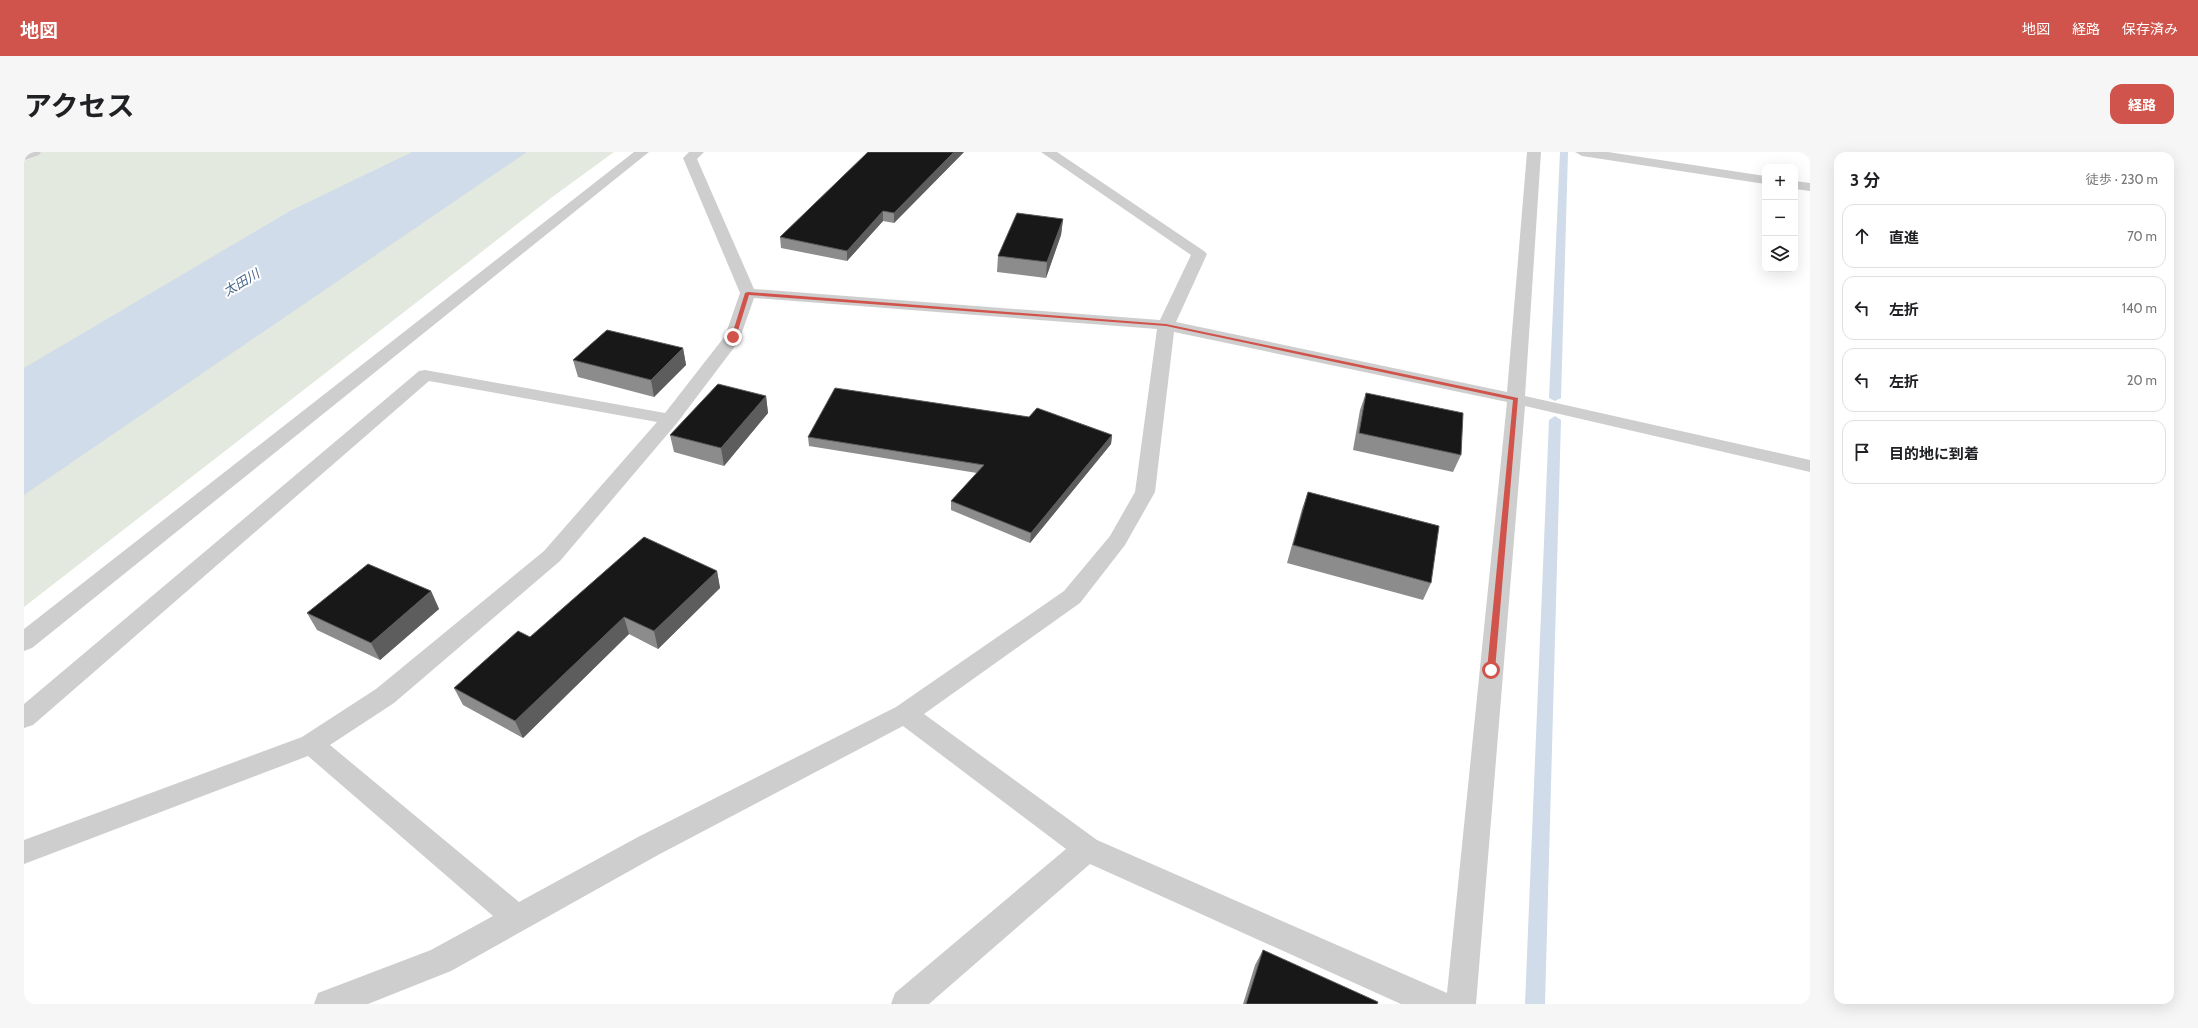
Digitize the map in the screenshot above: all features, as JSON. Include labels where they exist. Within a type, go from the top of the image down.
[{"type":"street","points":[[24,156],[34,152]]},
{"type":"street","points":[[24,642],[642,152]]},
{"type":"street","points":[[24,852],[311,744],[385,696],[552,556],[670,419],[733,337],[748,293],[690,158],[697,152]]},
{"type":"street","points":[[329,1004],[440,961],[648,846],[905,714],[1072,597],[1118,540],[1145,492],[1166,325],[1199,254],[1048,152]]},
{"type":"street","points":[[1460,1004],[1516,399],[1534,152]]},
{"type":"street","points":[[1582,152],[1762,180]]},
{"type":"street","points":[[1798,185],[1810,187]]},
{"type":"street","points":[[748,293],[1166,325],[1516,399],[1810,466]]},
{"type":"street","points":[[24,718],[425,375],[670,419]]},
{"type":"street","points":[[905,714],[1087,849],[1436,1004]]},
{"type":"street","points":[[311,744],[517,918]]},
{"type":"street","points":[[906,1004],[1087,849]]},
{"type":"shaded area","points":[[24,152],[614,152],[551,198],[24,607]]},
{"type":"water","name":"太田川","points":[[412,152],[527,152],[24,495],[24,368],[290,211]]},
{"type":"building","points":[[868,152],[954,152],[894,213],[883,211],[847,251],[780,237]]},
{"type":"building","points":[[1017,213],[1063,219],[1047,262],[998,256]]},
{"type":"building","points":[[607,330],[683,348],[651,380],[573,360]]},
{"type":"building","points":[[718,384],[766,396],[721,448],[670,435]]},
{"type":"building","points":[[835,388],[1029,417],[1037,408],[1112,435],[1031,533],[951,501],[984,465],[808,437]]},
{"type":"building","points":[[1366,393],[1463,413],[1461,455],[1359,433]]},
{"type":"building","points":[[1308,492],[1439,526],[1431,583],[1293,545]]},
{"type":"building","points":[[644,537],[717,571],[654,631],[624,617],[515,721],[454,688],[518,631],[530,637]]},
{"type":"building","points":[[368,564],[431,591],[371,643],[307,613]]},
{"type":"building","points":[[1263,950],[1378,1002],[1377,1004],[1246,1004]]},
{"type":"waterway","points":[[1555,398],[1564,152]]},
{"type":"waterway","points":[[1535,1004],[1555,420]]},
{"type":"route","points":[[733,337],[748,293],[1166,325],[1516,399],[1491,670]]}]
